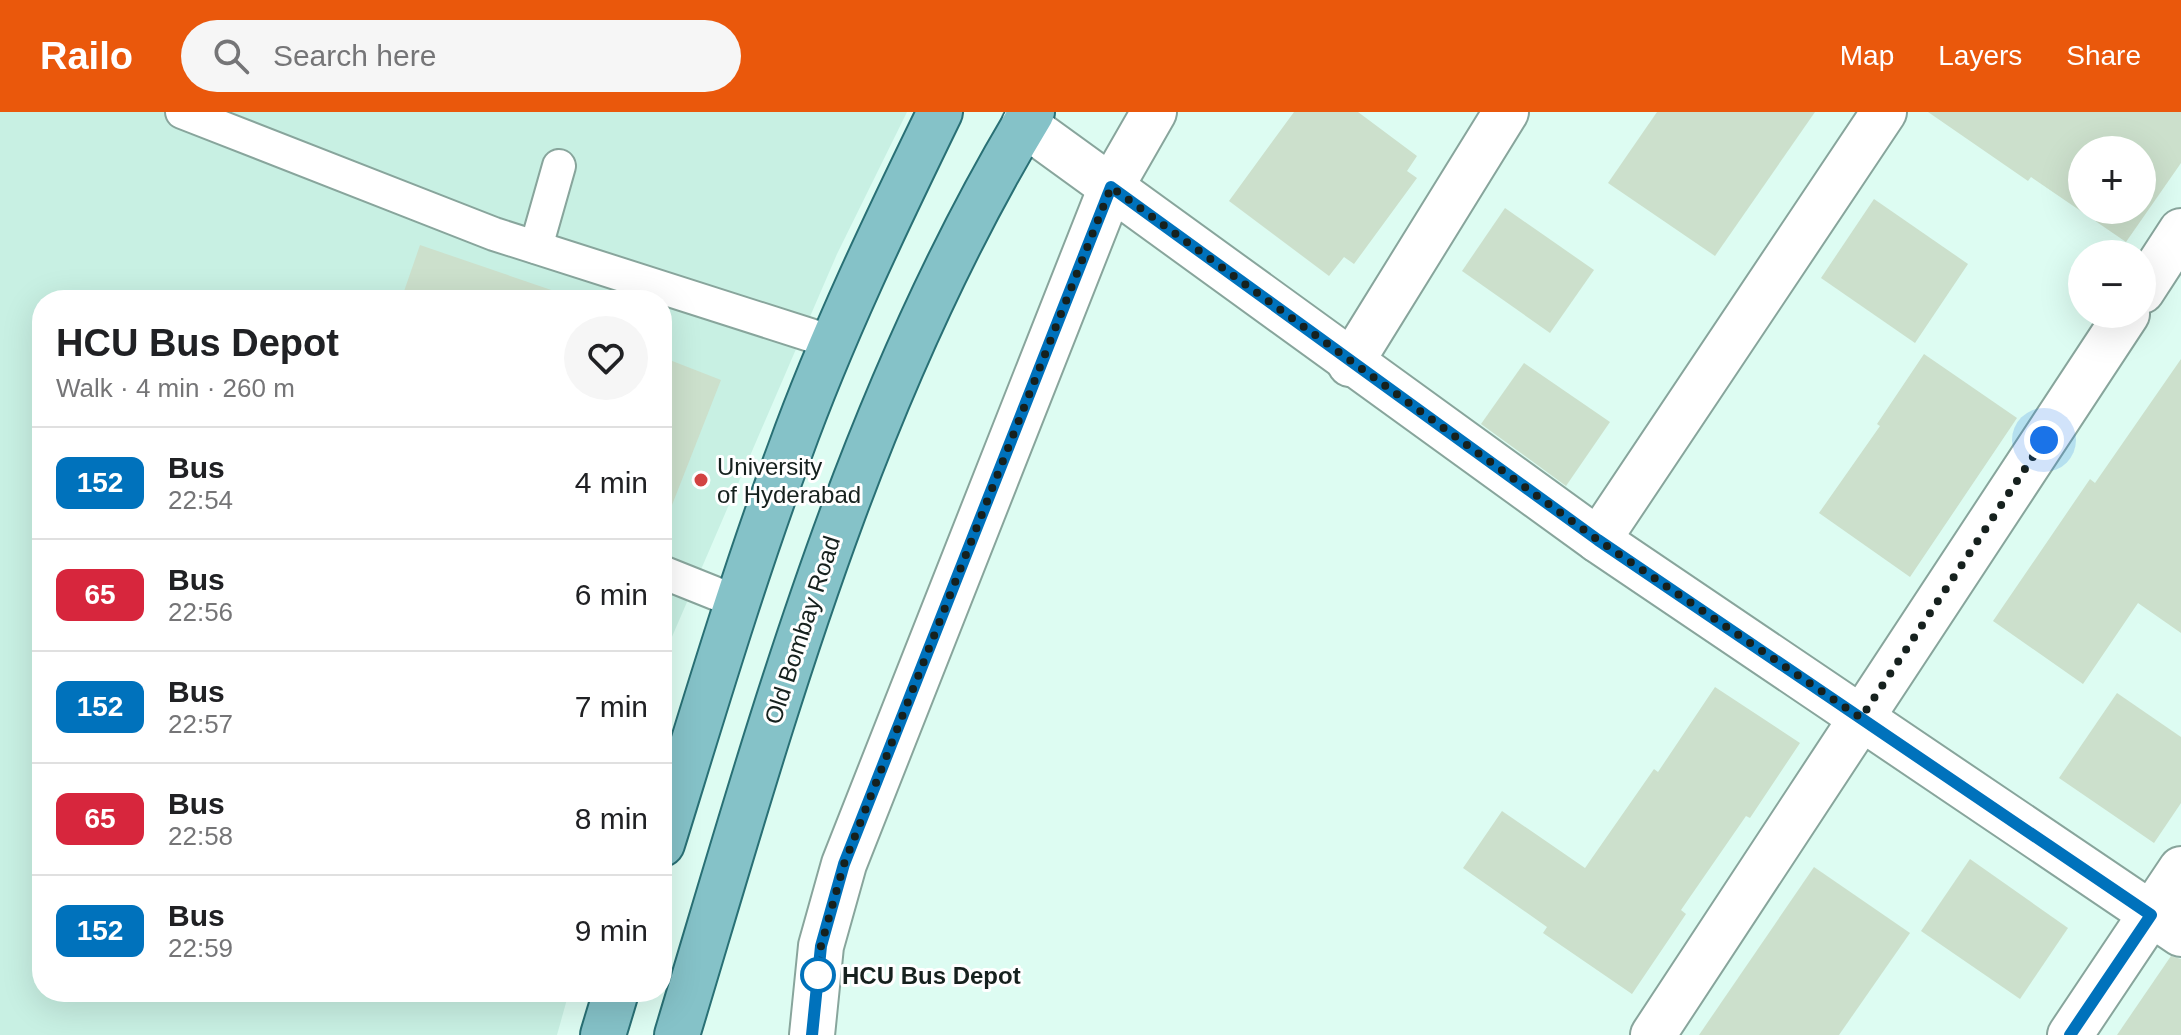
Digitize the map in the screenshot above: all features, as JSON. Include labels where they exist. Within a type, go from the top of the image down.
[{"type":"main road","points":[[672,812],[737,602],[791,448],[875,245],[940,112]]},
{"type":"main road","name":"Old Bombay Road","points":[[677,1035],[795,641],[854,479],[935,287],[1028,118]]},
{"type":"main road","points":[[603,1035],[613,1002]]},
{"type":"street","points":[[812,1035],[821,946],[844,864],[1111,187],[1154,112]]},
{"type":"street","points":[[1350,364],[1506,112]]},
{"type":"street","points":[[1598,540],[1884,112]]},
{"type":"street","points":[[1028,118],[1111,187],[1350,364],[1598,540],[2166,924]]},
{"type":"street","points":[[2156,269],[2181,231]]},
{"type":"street","points":[[1653,1035],[2118,328]]},
{"type":"street","points":[[2070,1035],[2166,924],[2181,869]]},
{"type":"lane","points":[[182,112],[536,247],[670,290]]},
{"type":"lane","points":[[536,247],[559,166]]},
{"type":"lane","points":[[672,291],[835,343]]},
{"type":"lane","points":[[672,576],[737,602]]},
{"type":"shaded area","name":"University of Hyderabad","points":[[0,112],[907,112],[837,254],[672,637],[672,290],[32,290],[32,1002],[566,1002],[557,1035],[0,1035]]},
{"type":"building","points":[[1294,112],[1358,112],[1417,156],[1407,171],[1417,178],[1354,264],[1344,257],[1329,276],[1229,201]]},
{"type":"building","points":[[1657,112],[1815,112],[1715,256],[1608,183]]},
{"type":"building","points":[[1928,112],[2181,112],[2181,163],[2156,199],[2156,136],[2068,136],[2068,202],[2031,177],[2028,181]]},
{"type":"building","points":[[1874,199],[1968,264],[1915,343],[1821,278]]},
{"type":"building","points":[[1505,208],[1594,270],[1550,333],[1462,271]]},
{"type":"building","points":[[2100,224],[2139,224],[2127,240]]},
{"type":"building","points":[[420,245],[551,290],[404,290]]},
{"type":"building","points":[[1924,354],[2017,418],[1910,577],[1819,513],[1880,426],[1877,424]]},
{"type":"building","points":[[2181,359],[2181,633],[2138,603],[2083,684],[1993,621],[2090,479],[2095,483]]},
{"type":"building","points":[[672,361],[721,380],[672,505]]},
{"type":"building","points":[[1524,363],[1610,422],[1566,486],[1481,424]]},
{"type":"building","points":[[1715,687],[1800,743],[1750,818],[1746,816],[1681,910],[1686,914],[1632,994],[1543,933],[1547,927],[1463,868],[1502,811],[1585,868],[1654,769],[1658,772]]},
{"type":"building","points":[[2117,693],[2181,737],[2181,803],[2154,843],[2059,778]]},
{"type":"building","points":[[1970,859],[2068,928],[2020,999],[1921,931]]},
{"type":"building","points":[[1814,867],[1910,933],[1839,1035],[1699,1035]]},
{"type":"building","points":[[2171,956],[2181,959],[2181,1035],[2117,1035]]},
{"type":"bus line","name":"152","points":[[812,1035],[821,946],[844,864],[1111,187],[1350,364],[1598,540],[2151,915],[2070,1035]]},
{"type":"place","name":"University of Hyderabad","points":[[701,480]]},
{"type":"place","name":"HCU Bus Depot","points":[[818,975]]},
{"type":"route","points":[[818,975],[821,946],[844,864],[1111,187],[1350,364],[1598,540],[1861,718],[2044,440]]}]
